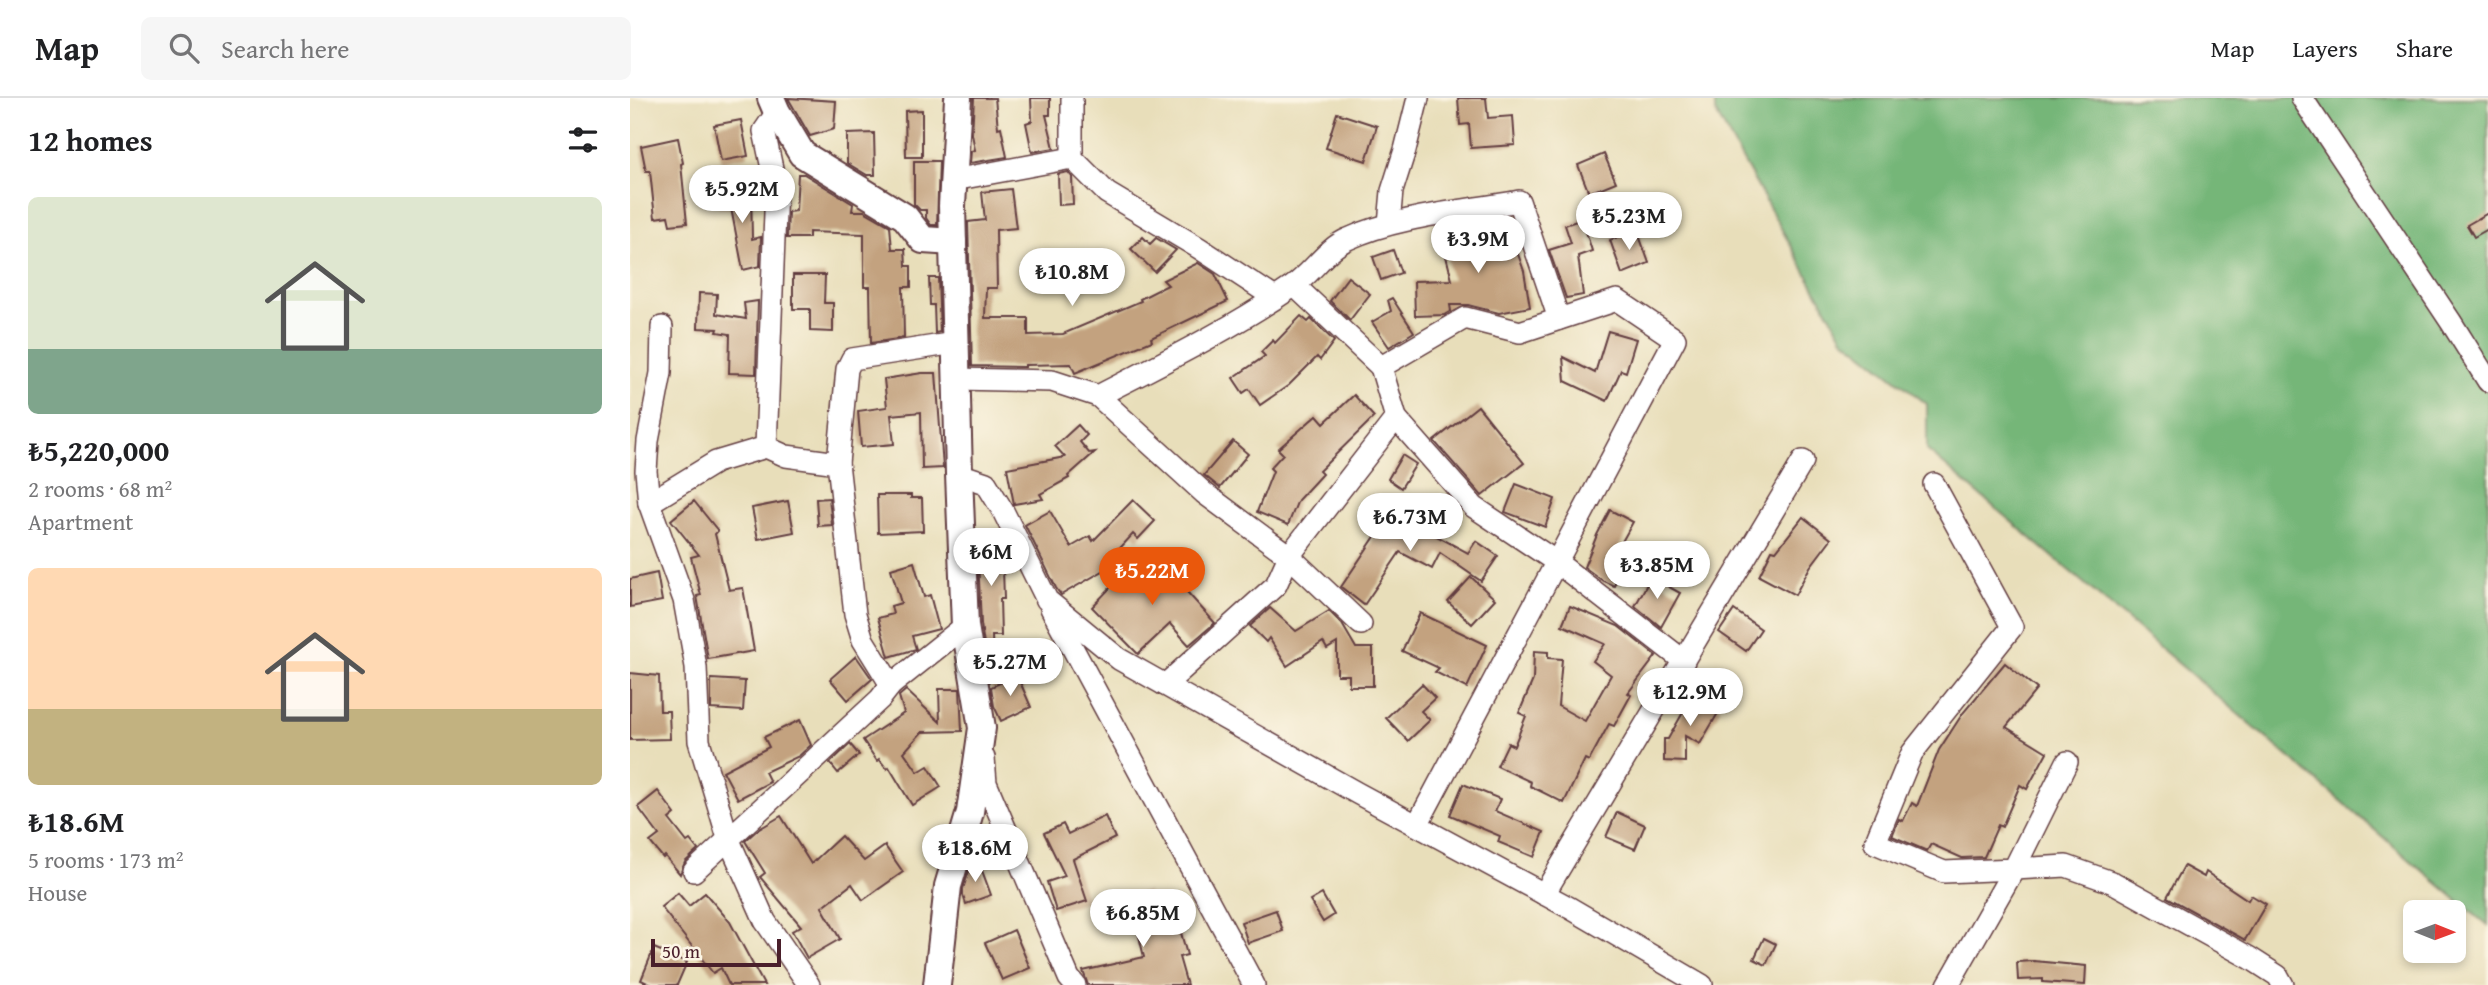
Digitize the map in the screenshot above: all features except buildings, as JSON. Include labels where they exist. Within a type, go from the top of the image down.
[{"type":"street","points":[[958,98],[953,180],[953,242],[965,626],[982,728],[986,782],[1069,978],[1075,985]]},
{"type":"street","points":[[1072,98],[1072,158],[1107,193],[1199,248],[1275,298]]},
{"type":"street","points":[[1389,224],[1392,191],[1418,98]]},
{"type":"street","points":[[2302,98],[2488,381]]},
{"type":"street","points":[[774,105],[802,154],[905,217],[923,240],[953,242]]},
{"type":"street","points":[[766,447],[776,187],[764,131],[774,105]]},
{"type":"street","points":[[953,180],[1072,158]]},
{"type":"street","points":[[1098,396],[1216,335],[1295,286],[1346,239],[1389,224],[1519,201],[1559,319]]},
{"type":"street","points":[[1295,286],[1381,367],[1396,418],[1474,507],[1555,561],[1684,661]]},
{"type":"street","points":[[1381,367],[1465,318],[1521,332],[1617,300],[1675,339],[1417,825]]},
{"type":"street","points":[[662,327],[662,373],[648,441],[646,471],[649,503],[684,600],[696,667],[699,741],[728,838],[765,920],[809,985]]},
{"type":"street","points":[[891,685],[863,640],[855,614],[838,463],[847,369],[852,359],[955,343]]},
{"type":"street","points":[[956,379],[1052,381],[1098,396],[1204,493],[1289,556],[1362,625]]},
{"type":"street","points":[[1166,685],[1276,585],[1289,556],[1396,418]]},
{"type":"street","points":[[649,503],[716,462],[766,447],[786,456],[838,463]]},
{"type":"street","points":[[1544,894],[1803,461]]},
{"type":"street","points":[[959,474],[986,484],[1003,511],[1047,600],[1254,985]]},
{"type":"street","points":[[1934,484],[2012,627],[1912,752],[1875,843],[1944,872],[2066,866],[2114,883],[2250,958],[2278,976],[2283,985]]},
{"type":"street","points":[[1047,600],[1119,659],[1544,894],[1702,985]]},
{"type":"street","points":[[694,871],[880,699],[891,685],[965,626]]},
{"type":"street","points":[[937,985],[948,886],[970,812],[982,728]]},
{"type":"street","points":[[1948,985],[2014,869],[2067,762]]},
{"type":"green space","points":[[1715,98],[2488,98],[2488,926],[2466,907],[2466,900],[2457,900],[1927,450],[1927,404],[1843,338],[1715,111]]}]
